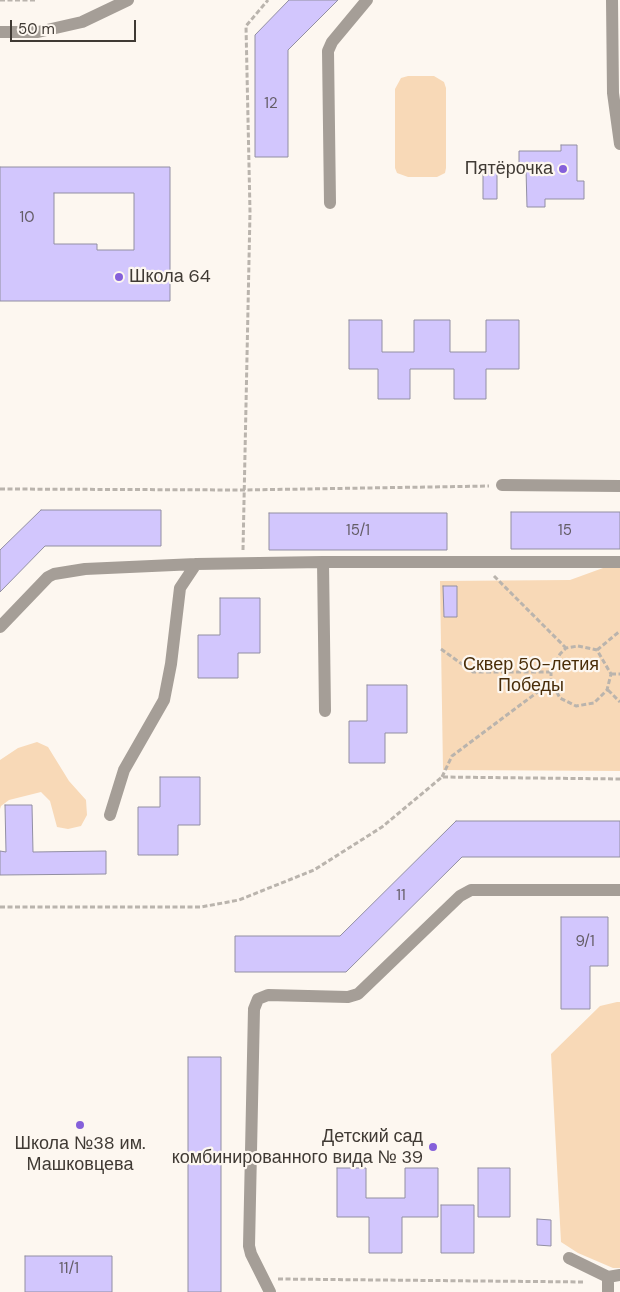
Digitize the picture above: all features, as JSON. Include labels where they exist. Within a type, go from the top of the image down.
[{"type":"street","points":[[0,32],[38,32],[82,22],[128,0]]},
{"type":"street","points":[[330,203],[328,51],[332,42],[366,0]]},
{"type":"street","points":[[612,0],[613,93],[620,144]]},
{"type":"street","points":[[502,485],[620,486]]},
{"type":"street","points":[[323,562],[325,711]]},
{"type":"street","points":[[0,627],[43,581],[54,574],[85,569],[243,563],[620,562]]},
{"type":"street","points":[[110,816],[124,770],[164,700],[180,588],[196,564]]},
{"type":"street","points":[[270,1292],[251,1254],[249,1246],[254,1009],[258,999],[268,995],[348,997],[358,994],[460,896],[471,890],[620,890]]},
{"type":"street","points":[[569,1258],[611,1282]]},
{"type":"path","points":[[0,0],[35,0]]},
{"type":"path","points":[[243,563],[250,212],[246,26],[268,0]]},
{"type":"path","points":[[0,489],[244,490],[502,485]]},
{"type":"path","points":[[480,562],[566,648]]},
{"type":"path","points":[[597,650],[620,632]]},
{"type":"path","points":[[578,646],[597,650],[611,674],[608,690],[594,703],[576,706],[560,698],[551,682],[551,672],[560,654],[566,648],[578,646]]},
{"type":"path","points":[[441,649],[473,672],[551,672]]},
{"type":"path","points":[[611,674],[620,674]]},
{"type":"path","points":[[0,907],[201,907],[238,900],[314,870],[382,827],[442,777],[452,756],[551,682]]},
{"type":"path","points":[[608,690],[620,702]]},
{"type":"path","points":[[442,777],[620,779]]},
{"type":"path","points":[[264,1279],[611,1282]]},
{"type":"green space","points":[[408,76],[434,76],[444,82],[446,88],[446,168],[445,173],[437,177],[408,177],[397,173],[395,168],[395,89],[401,78]]},
{"type":"green space","name":"Сквер 50-летия Победы","points":[[603,568],[620,568],[620,771],[443,770],[440,581],[570,580]]},
{"type":"green space","points":[[37,742],[48,747],[69,781],[86,800],[87,815],[81,826],[68,829],[57,827],[50,801],[41,792],[9,800],[0,809],[0,760],[18,748]]},
{"type":"green space","points":[[620,1002],[620,1268],[613,1268],[578,1253],[561,1242],[551,1054],[600,1006]]},
{"type":"building","points":[[289,0],[338,0],[288,50],[288,157],[255,157],[255,35]]},
{"type":"building","points":[[561,145],[577,145],[577,181],[584,181],[584,199],[545,199],[545,207],[527,207],[526,169],[519,169],[519,151],[561,151]]},
{"type":"building","points":[[0,167],[170,167],[170,301],[0,301]],"holes":[[[54,193],[134,193],[134,250],[97,250],[97,244],[54,244]]]},
{"type":"building","points":[[483,169],[497,169],[497,199],[483,199]]},
{"type":"building","points":[[349,320],[382,320],[382,352],[414,352],[414,320],[450,320],[450,352],[486,352],[486,320],[519,320],[519,369],[486,369],[486,399],[454,399],[454,369],[410,369],[410,399],[378,399],[378,369],[349,369]]},
{"type":"building","points":[[41,510],[161,510],[161,546],[45,546],[0,592],[0,550]]},
{"type":"building","points":[[511,512],[620,512],[620,549],[511,549]]},
{"type":"building","points":[[269,513],[447,513],[447,550],[269,550]]},
{"type":"building","points":[[443,586],[457,586],[457,617],[444,617]]},
{"type":"building","points":[[220,598],[260,598],[260,653],[238,653],[238,678],[198,678],[198,635],[220,635]]},
{"type":"building","points":[[367,685],[407,685],[407,733],[385,733],[385,763],[349,763],[349,721],[367,721]]},
{"type":"building","points":[[160,777],[200,777],[200,825],[178,825],[178,855],[138,855],[138,807],[160,807]]},
{"type":"building","points":[[5,805],[32,805],[33,852],[106,851],[106,874],[0,875],[0,851],[6,852]]},
{"type":"building","points":[[456,821],[620,821],[620,857],[462,857],[346,972],[235,972],[235,936],[340,936]]},
{"type":"building","points":[[561,917],[608,917],[608,966],[590,966],[590,1009],[561,1009]]},
{"type":"building","points":[[188,1057],[221,1057],[221,1292],[188,1292]]},
{"type":"building","points":[[337,1168],[366,1168],[366,1198],[405,1198],[405,1168],[438,1168],[438,1217],[402,1217],[402,1253],[369,1253],[369,1217],[337,1217]]},
{"type":"building","points":[[478,1168],[510,1168],[510,1217],[478,1217]]},
{"type":"building","points":[[441,1205],[474,1205],[474,1253],[441,1253]]},
{"type":"building","points":[[537,1219],[551,1220],[551,1246],[537,1245]]},
{"type":"building","points":[[25,1256],[112,1256],[112,1292],[25,1292]]},
{"type":"place","name":"Пятёрочка","points":[[563,169]]},
{"type":"place","name":"Школа 64","points":[[119,277]]},
{"type":"place","name":"Школа №38 им. Машковцева","points":[[80,1125]]},
{"type":"place","name":"Детский сад комбинированного вида № 39","points":[[433,1147]]}]
